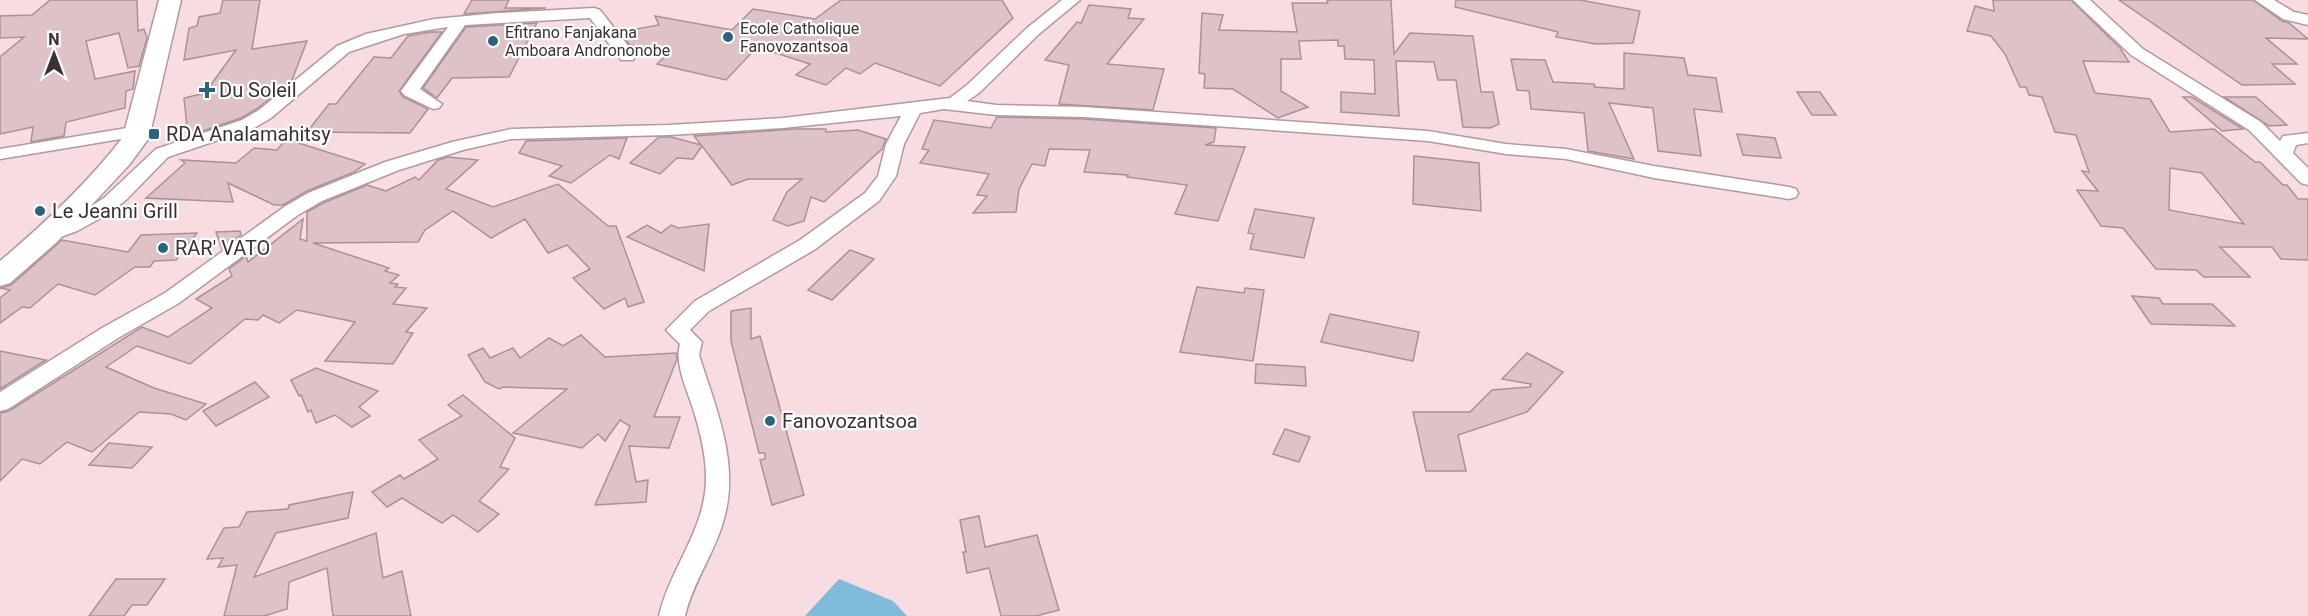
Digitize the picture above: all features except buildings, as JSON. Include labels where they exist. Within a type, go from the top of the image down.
[{"type":"main road","points":[[0,276],[47,236],[120,159],[136,138],[170,0]]},
{"type":"street","points":[[0,404],[110,333],[172,298],[291,211],[341,186],[421,156],[487,138],[511,134],[669,130],[783,123],[913,110],[955,102],[973,89],[1033,31],[1072,0]]},
{"type":"street","points":[[2081,0],[2137,52],[2255,126],[2308,179]]},
{"type":"street","points":[[2263,0],[2289,16],[2308,20]]},
{"type":"street","points":[[47,236],[101,212],[154,158],[162,153],[231,132],[265,114],[343,50],[385,35],[441,22],[596,7],[627,56]]},
{"type":"street","points":[[433,104],[410,91],[460,21]]},
{"type":"street","points":[[945,104],[996,110],[1084,112],[1428,136],[1506,149],[1566,154],[1654,172],[1789,193]]},
{"type":"street","points":[[672,616],[687,571],[711,522],[718,478],[717,448],[688,355],[691,342],[678,330],[702,306],[807,245],[872,197],[887,176],[895,144],[913,110]]},
{"type":"street","points":[[0,154],[139,131]]},
{"type":"street","points":[[2283,154],[2289,140],[2308,138]]},
{"type":"water","points":[[839,579],[893,601],[907,616],[805,616]]},
{"type":"place","name":"Ecole Catholique Fanovozantsoa","points":[[728,37]]},
{"type":"place","name":"Efitrano Fanjakana Amboara Andrononobe","points":[[493,41]]},
{"type":"place","name":"Du Soleil","points":[[207,90]]},
{"type":"place","name":"RDA Analamahitsy","points":[[154,134]]},
{"type":"place","name":"Le Jeanni Grill","points":[[40,211]]},
{"type":"place","name":"RAR' VATO","points":[[163,248]]},
{"type":"place","name":"Fanovozantsoa","points":[[770,421]]}]
